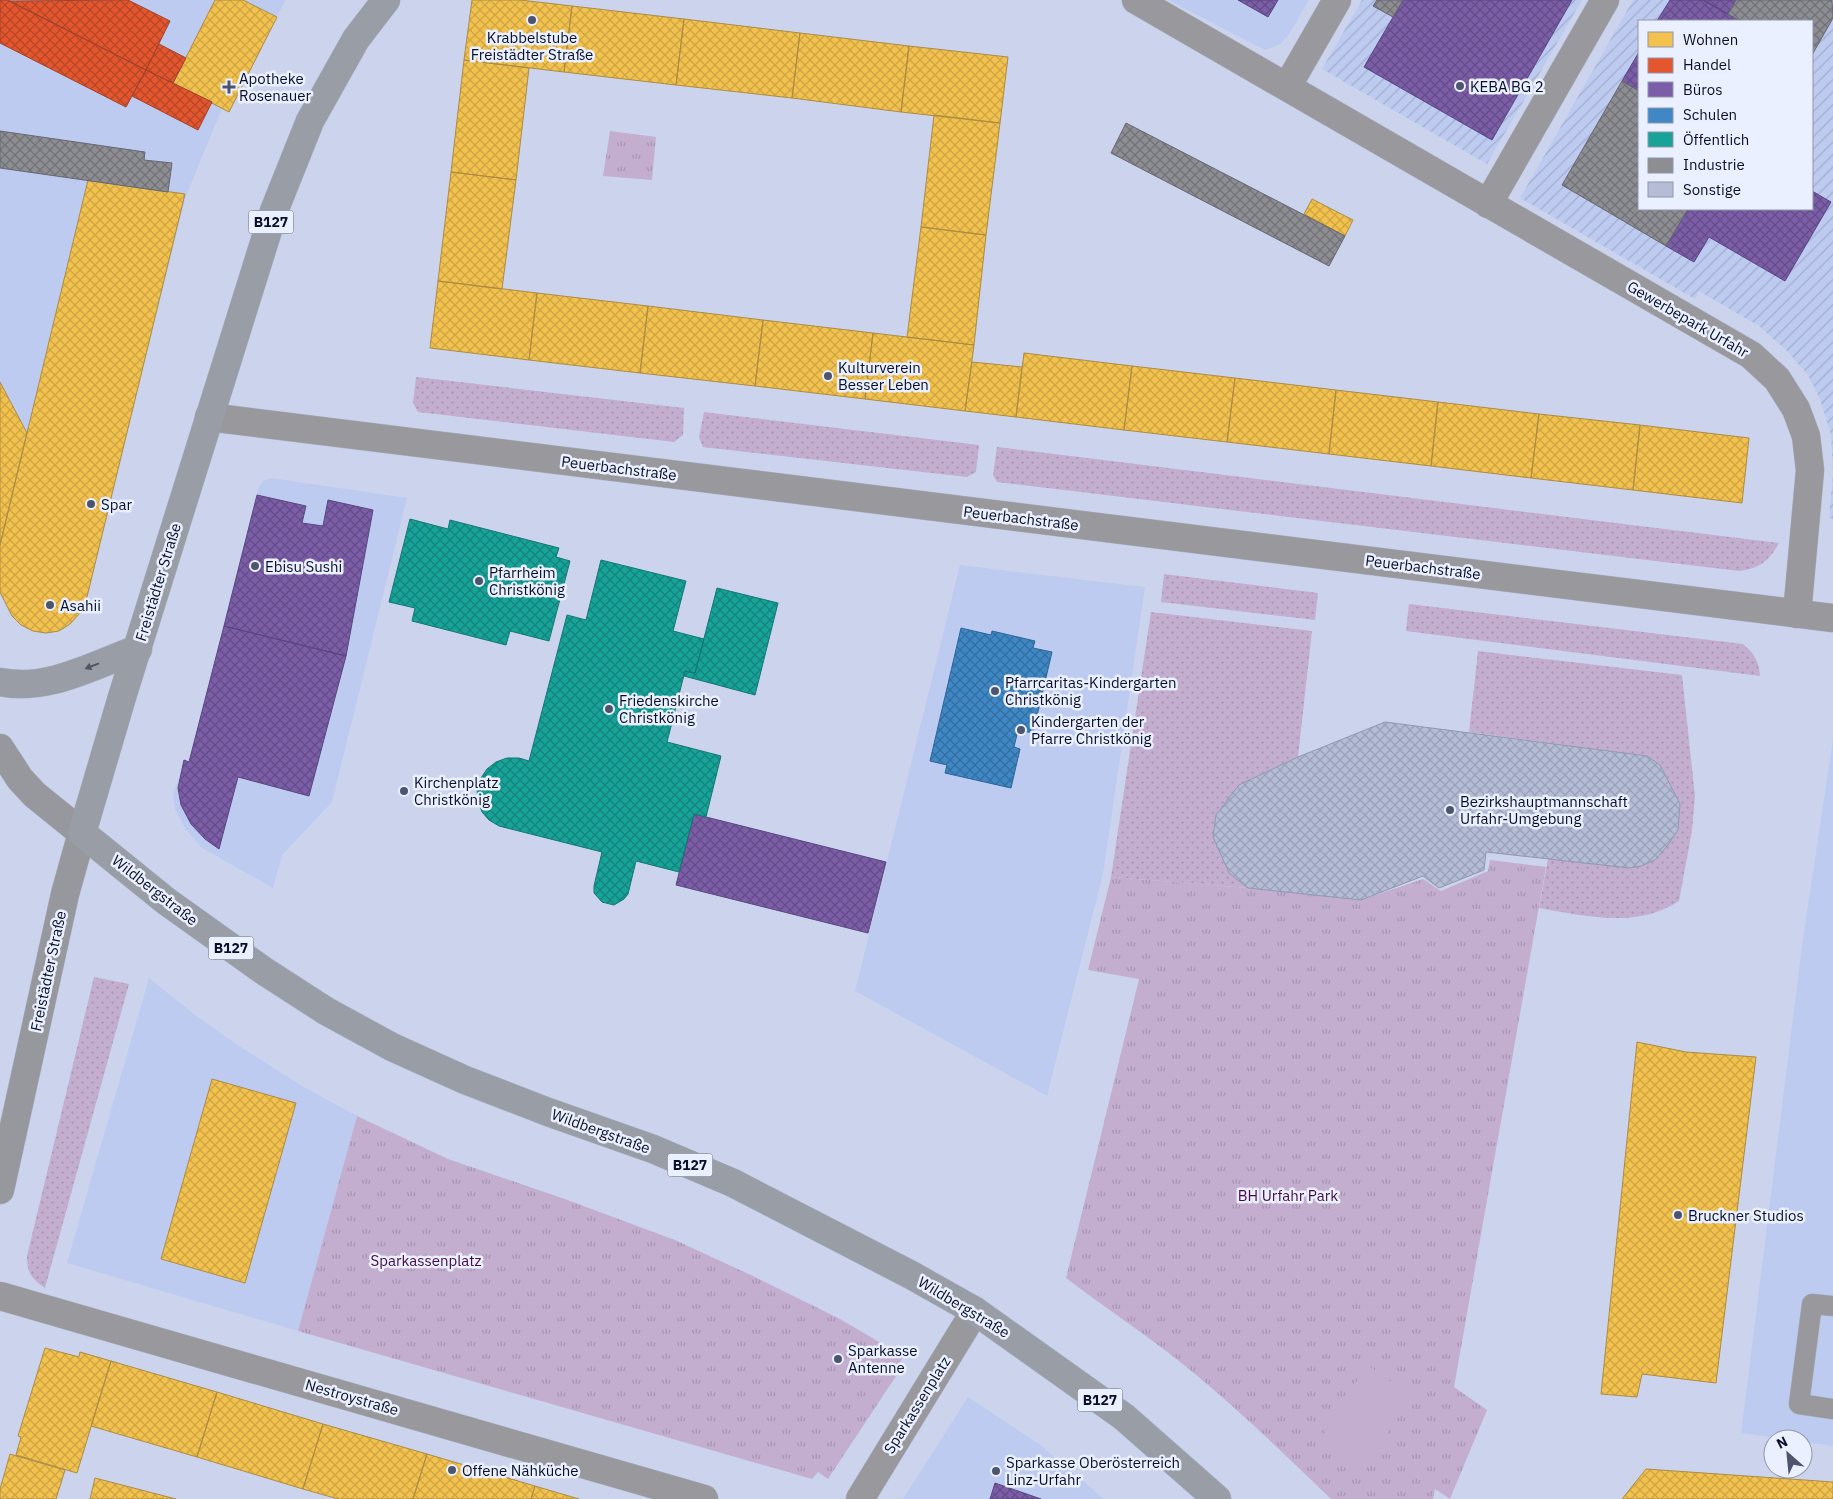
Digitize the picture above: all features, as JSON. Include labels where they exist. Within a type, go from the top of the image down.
[{"type":"main road","name":"Freistädter Straße","points":[[82,833],[274,211],[310,121],[356,39],[386,0]]},
{"type":"main road","points":[[0,682],[14,685],[42,683],[138,649]]},
{"type":"main road","name":"Wildbergstraße","points":[[82,833],[166,901],[264,971],[326,1011],[392,1047],[465,1080],[548,1112],[654,1149],[733,1183],[913,1276],[975,1311],[1124,1417],[1217,1499]]},
{"type":"street","name":"Gewerbepark Urfahr","points":[[1136,0],[1750,355],[1777,379],[1796,409],[1806,436],[1810,470],[1797,614]]},
{"type":"street","points":[[1287,87],[1337,0]]},
{"type":"street","points":[[1488,204],[1606,0]]},
{"type":"street","name":"Peuerbachstraße","points":[[210,417],[1833,618]]},
{"type":"street","points":[[0,748],[20,779],[35,795],[82,833]]},
{"type":"street","name":"Freistädter Straße","points":[[0,1190],[65,894],[82,833]]},
{"type":"street","name":"Nestroystraße","points":[[0,1296],[704,1499]]},
{"type":"street","name":"Sparkassenplatz","points":[[860,1499],[975,1311]]},
{"type":"lane","points":[[1833,1306],[1812,1304],[1799,1404],[1833,1409]]},
{"type":"shaded area","points":[[0,0],[286,0],[221,111],[186,196],[85,600],[61,630],[46,634],[31,631],[19,624],[0,594]]},
{"type":"shaded area","points":[[1168,0],[1309,0],[1281,44],[1265,50]]},
{"type":"shaded area","name":"KEBA BG 2","points":[[1362,0],[1582,0],[1487,164],[1322,69]]},
{"type":"shaded area","points":[[1633,0],[1833,0],[1833,473],[1831,435],[1820,399],[1808,375],[1786,350],[1759,326],[1699,291],[1695,299],[1520,198]]},
{"type":"shaded area","points":[[1833,473],[1833,519],[1829,518]]},
{"type":"shaded area","points":[[272,478],[407,498],[332,802],[282,855],[273,888],[202,848],[186,830],[175,809],[173,796],[184,760],[189,762],[258,489],[263,481]]},
{"type":"shaded area","name":"Kindergarten der Pfarre Christkönig","points":[[960,565],[1145,587],[1103,874],[1047,1096],[855,991]]},
{"type":"shaded area","points":[[1833,739],[1833,1446],[1813,1443],[1813,1429],[1763,1429],[1763,1436],[1741,1433],[1802,945]]},
{"type":"shaded area","points":[[149,978],[195,1015],[239,1046],[304,1087],[357,1116],[298,1331],[67,1263]]},
{"type":"shaded area","name":"Sparkasse Oberösterreich Linz-Urfahr","points":[[968,1397],[1039,1444],[1104,1499],[903,1499]]},
{"type":"green space","points":[[610,131],[656,137],[652,180],[603,176]]},
{"type":"green space","points":[[416,377],[684,408],[683,435],[674,442],[418,412],[413,403]]},
{"type":"green space","points":[[704,412],[979,445],[976,472],[967,477],[703,447],[699,437]]},
{"type":"green space","points":[[997,447],[1779,543],[1763,563],[1753,568],[1739,571],[997,482],[993,475]]},
{"type":"green space","points":[[1164,574],[1318,593],[1315,620],[1161,602]]},
{"type":"green space","points":[[1409,604],[1743,644],[1756,659],[1760,676],[1406,631]]},
{"type":"green space","points":[[1151,612],[1312,631],[1298,757],[1239,785],[1216,815],[1213,837],[1229,873],[1248,888],[1111,877]]},
{"type":"green space","points":[[1478,651],[1682,675],[1695,796],[1692,831],[1679,901],[1663,910],[1628,918],[1592,917],[1539,908],[1548,859],[1629,868],[1641,866],[1655,860],[1678,830],[1680,804],[1660,765],[1647,756],[1469,732]]},
{"type":"green space","name":"BH Urfahr Park","points":[[1490,860],[1546,867],[1454,1387],[1487,1410],[1450,1499],[1435,1489],[1433,1499],[1331,1499],[1253,1425],[1191,1371],[1066,1278],[1139,979],[1088,970],[1111,877],[1248,888],[1361,900],[1423,879],[1441,891],[1488,871]]},
{"type":"green space","points":[[94,977],[129,984],[45,1288],[31,1275],[27,1256]]},
{"type":"green space","name":"Sparkassenplatz","points":[[357,1116],[448,1159],[562,1198],[675,1240],[755,1277],[840,1319],[903,1356],[897,1369],[900,1370],[828,1479],[818,1472],[812,1479],[298,1331]]},
{"type":"green space","points":[[1367,1365],[1411,1396],[1365,1470],[1318,1442]]},
{"type":"building: Wohnen","points":[[215,0],[243,0],[277,17],[229,112],[173,83]]},
{"type":"building: Wohnen","points":[[472,0],[520,0],[572,6],[564,72],[464,60]]},
{"type":"building: Wohnen","points":[[572,6],[684,19],[676,85],[564,72]]},
{"type":"building: Wohnen","points":[[684,19],[800,33],[792,98],[676,85]]},
{"type":"building: Wohnen","points":[[800,33],[909,46],[901,112],[792,98]]},
{"type":"building: Wohnen","points":[[909,46],[1008,57],[1000,123],[901,112]]},
{"type":"building: Wohnen","points":[[464,60],[529,68],[516,180],[451,172]]},
{"type":"building: Wohnen","points":[[934,115],[1000,123],[986,235],[921,227]]},
{"type":"building: Wohnen","points":[[451,172],[516,180],[502,289],[438,281]]},
{"type":"building: Wohnen","points":[[88,180],[185,194],[86,601],[79,614],[70,624],[59,631],[46,633],[33,631],[21,625],[12,616],[0,592],[0,545]]},
{"type":"building: Wohnen","points":[[1312,199],[1353,220],[1345,236],[1304,214]]},
{"type":"building: Wohnen","points":[[921,227],[986,235],[974,345],[907,337]]},
{"type":"building: Wohnen","points":[[438,281],[537,293],[529,360],[430,348]]},
{"type":"building: Wohnen","points":[[537,293],[648,306],[640,373],[529,360]]},
{"type":"building: Wohnen","points":[[648,306],[763,320],[755,386],[640,373]]},
{"type":"building: Wohnen","points":[[763,320],[873,333],[865,399],[755,386]]},
{"type":"building: Wohnen","points":[[873,333],[974,345],[965,411],[865,399]]},
{"type":"building: Wohnen","points":[[1024,353],[1132,366],[1124,430],[1016,417]]},
{"type":"building: Wohnen","points":[[972,362],[1022,367],[1016,417],[965,411]]},
{"type":"building: Wohnen","points":[[1132,366],[1235,378],[1227,442],[1124,430]]},
{"type":"building: Wohnen","points":[[1235,378],[1336,390],[1329,454],[1227,442]]},
{"type":"building: Wohnen","points":[[0,382],[27,433],[0,545]]},
{"type":"building: Wohnen","points":[[1336,390],[1438,402],[1431,466],[1329,454]]},
{"type":"building: Wohnen","points":[[1438,402],[1539,414],[1531,478],[1431,466]]},
{"type":"building: Wohnen","points":[[1539,414],[1640,425],[1633,490],[1531,478]]},
{"type":"building: Wohnen","points":[[1640,425],[1749,438],[1742,503],[1633,490]]},
{"type":"building: Wohnen","name":"Bruckner Studios","points":[[1637,1042],[1686,1052],[1756,1057],[1716,1383],[1642,1374],[1637,1397],[1601,1394]]},
{"type":"building: Wohnen","points":[[212,1079],[296,1103],[245,1283],[161,1259]]},
{"type":"building: Wohnen","points":[[45,1348],[79,1357],[80,1352],[111,1361],[77,1473],[16,1455],[21,1437],[18,1436]]},
{"type":"building: Wohnen","points":[[111,1361],[217,1392],[197,1457],[91,1426]]},
{"type":"building: Wohnen","points":[[217,1392],[323,1424],[303,1489],[197,1457]]},
{"type":"building: Wohnen","points":[[323,1424],[427,1454],[413,1499],[338,1499],[303,1489]]},
{"type":"building: Wohnen","points":[[10,1454],[65,1470],[56,1499],[0,1499],[0,1489]]},
{"type":"building: Wohnen","name":"Offene Nähküche","points":[[427,1454],[535,1486],[531,1499],[413,1499]]},
{"type":"building: Wohnen","points":[[1646,1469],[1763,1477],[1763,1479],[1833,1482],[1833,1499],[1622,1499]]},
{"type":"building: Wohnen","points":[[95,1478],[176,1499],[90,1499]]},
{"type":"building: Wohnen","points":[[535,1486],[579,1499],[531,1499]]},
{"type":"building: Handel","points":[[0,0],[8,0],[146,70],[126,107],[0,43]]},
{"type":"building: Handel","points":[[128,0],[170,21],[146,70],[9,1]]},
{"type":"building: Handel","points":[[159,44],[186,58],[173,83],[146,70]]},
{"type":"building: Handel","points":[[146,70],[212,102],[198,130],[132,96]]},
{"type":"building: Büros","points":[[1238,0],[1278,0],[1268,17]]},
{"type":"building: Büros","name":"KEBA BG 2","points":[[1403,0],[1572,0],[1492,140],[1364,67]]},
{"type":"building: Büros","points":[[1670,0],[1703,0],[1738,20],[1658,20]]},
{"type":"building: Büros","points":[[1703,0],[1736,0],[1728,14]]},
{"type":"building: Büros","points":[[1638,54],[1638,90],[1622,81]]},
{"type":"building: Büros","points":[[1813,192],[1831,202],[1785,281],[1709,237],[1694,262],[1666,246],[1687,210],[1813,210]]},
{"type":"building: Büros","points":[[257,495],[306,506],[302,523],[323,526],[328,500],[373,510],[346,656],[224,626]]},
{"type":"building: Büros","points":[[224,626],[346,656],[309,796],[238,777],[219,849],[205,839],[191,824],[181,805],[178,788],[184,760],[189,762]]},
{"type":"building: Büros","points":[[694,814],[886,862],[868,933],[676,885]]},
{"type":"building: Büros","points":[[995,1483],[1041,1499],[990,1499]]},
{"type":"building: Schulen","name":"Pfarrcaritas-Kindergarten Christkönig","points":[[961,628],[991,635],[992,631],[1035,641],[1033,648],[1052,652],[1033,733],[1018,730],[1014,747],[1020,749],[1011,788],[945,773],[947,765],[930,761]]},
{"type":"building: Öffentlich","name":"Pfarrheim Christkönig","points":[[410,519],[448,529],[450,520],[559,548],[556,557],[570,561],[549,641],[510,631],[506,645],[412,621],[415,608],[389,602]]},
{"type":"building: Öffentlich","name":"Friedenskirche Christkönig","points":[[601,560],[686,581],[673,631],[704,639],[695,673],[685,671],[667,742],[721,756],[706,817],[694,814],[679,872],[636,861],[628,894],[614,905],[602,902],[594,893],[602,852],[499,826],[489,820],[482,812],[478,801],[477,789],[487,769],[496,762],[507,758],[519,758],[529,761],[567,615],[586,620]]},
{"type":"building: Öffentlich","points":[[717,588],[778,603],[755,695],[684,676],[685,671],[695,673]]},
{"type":"building: Industrie","points":[[1377,0],[1403,0],[1393,17],[1373,6]]},
{"type":"building: Industrie","points":[[1736,0],[1832,0],[1833,18],[1813,53],[1813,20],[1738,20],[1728,14]]},
{"type":"building: Industrie","points":[[1622,81],[1638,90],[1638,210],[1687,210],[1666,246],[1562,185]]},
{"type":"building: Industrie","points":[[1126,123],[1345,236],[1329,266],[1111,153]]},
{"type":"building: Industrie","points":[[0,131],[145,152],[144,160],[172,163],[168,192],[0,168]]},
{"type":"building: Sonstige","name":"Bezirkshauptmannschaft Urfahr-Umgebung","points":[[1385,722],[1647,756],[1660,765],[1680,804],[1678,830],[1655,860],[1641,866],[1629,868],[1486,852],[1484,870],[1439,888],[1423,876],[1361,900],[1248,888],[1229,873],[1213,837],[1216,815],[1239,785],[1298,757]]},
{"type":"place","name":"Krabbelstube Freistädter Straße","points":[[532,20]]},
{"type":"place","name":"KEBA BG 2","points":[[1460,86]]},
{"type":"place","name":"Apotheke Rosenauer","points":[[229,87]]},
{"type":"place","name":"Kulturverein Besser Leben","points":[[828,376]]},
{"type":"place","name":"Spar","points":[[91,504]]},
{"type":"place","name":"Ebisu Sushi","points":[[255,566]]},
{"type":"place","name":"Pfarrheim Christkönig","points":[[479,581]]},
{"type":"place","name":"Asahii","points":[[50,605]]},
{"type":"place","name":"Pfarrcaritas-Kindergarten Christkönig","points":[[995,691]]},
{"type":"place","name":"Friedenskirche Christkönig","points":[[609,709]]},
{"type":"place","name":"Kindergarten der Pfarre Christkönig","points":[[1021,730]]},
{"type":"place","name":"Kirchenplatz Christkönig","points":[[404,791]]},
{"type":"place","name":"Bezirkshauptmannschaft Urfahr-Umgebung","points":[[1450,810]]},
{"type":"place","name":"Bruckner Studios","points":[[1678,1215]]},
{"type":"place","name":"Sparkasse Antenne","points":[[838,1359]]},
{"type":"place","name":"Offene Nähküche","points":[[452,1470]]},
{"type":"place","name":"Sparkasse Oberösterreich Linz-Urfahr","points":[[996,1471]]}]
